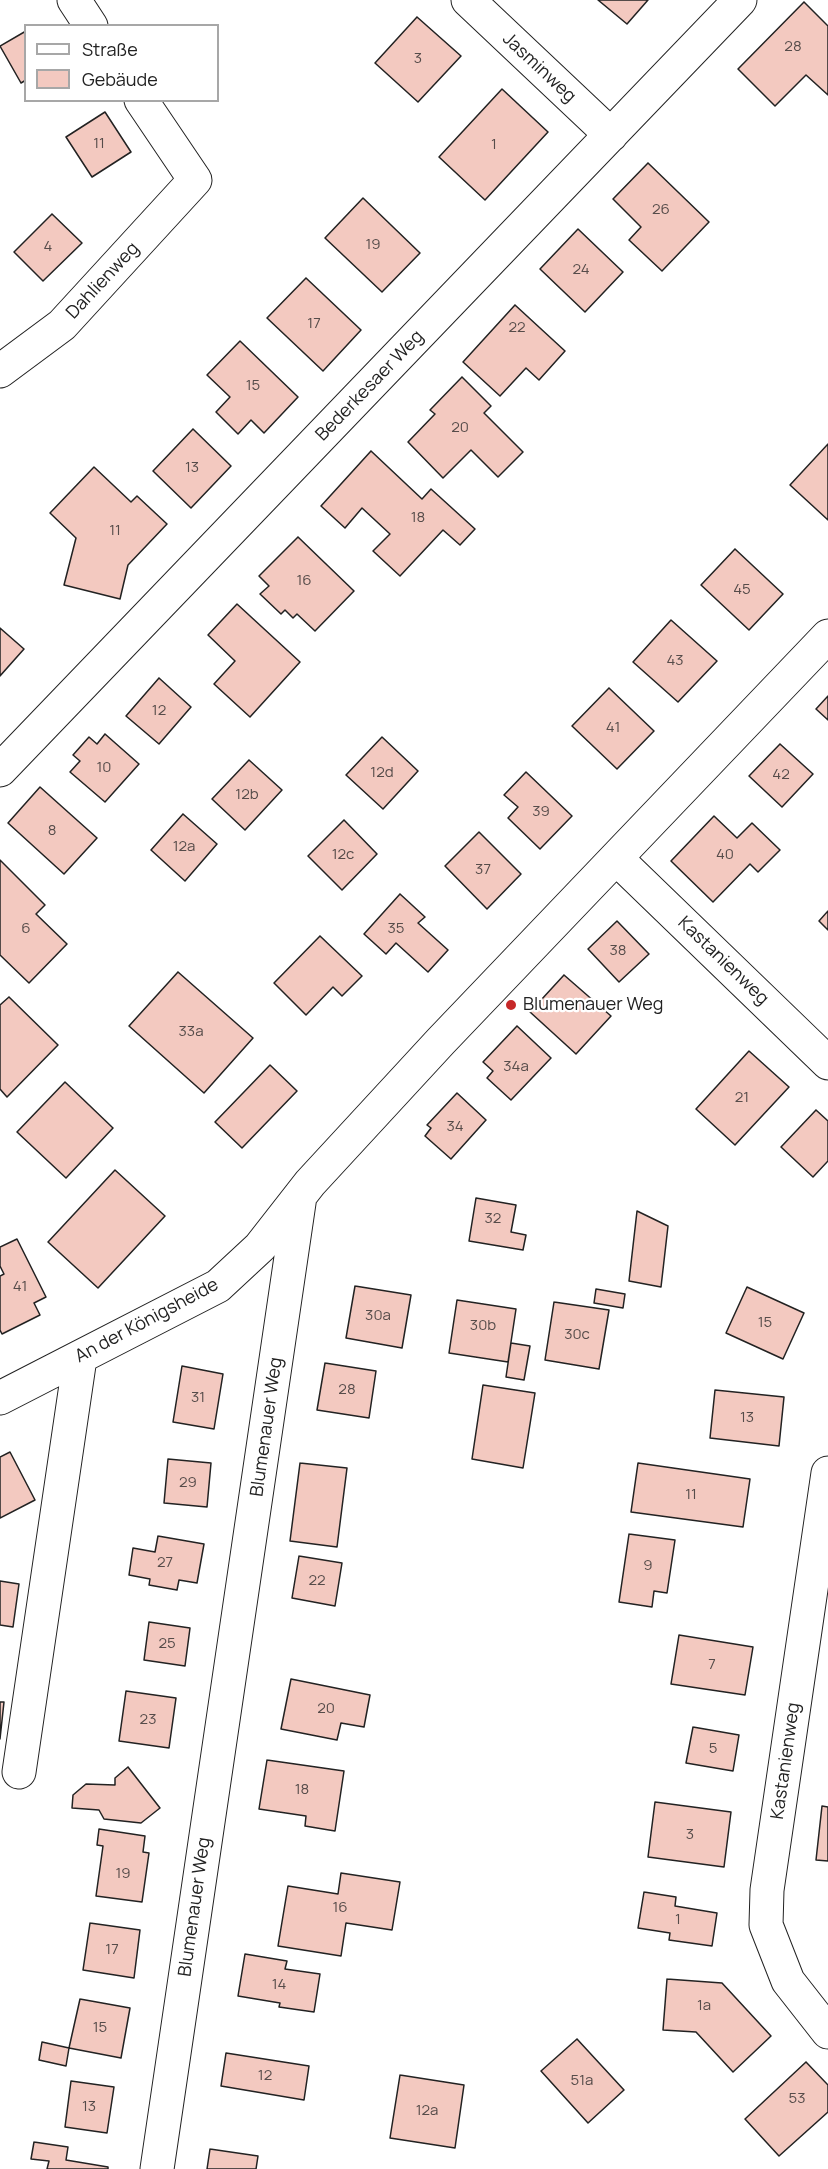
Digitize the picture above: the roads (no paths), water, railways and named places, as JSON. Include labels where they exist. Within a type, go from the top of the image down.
[{"type":"street","points":[[74,0],[90,24]]},
{"type":"street","name":"Jasminweg","points":[[468,0],[611,135]]},
{"type":"street","name":"Bederkesaer Weg","points":[[0,770],[740,0]]},
{"type":"street","name":"Dahlienweg","points":[[0,371],[62,326],[195,180],[142,102]]},
{"type":"street","points":[[301,1194],[441,1041],[828,636]]},
{"type":"street","name":"Kastanienweg","points":[[617,859],[828,1063]]},
{"type":"street","name":"An der Königsheide","points":[[0,1398],[218,1286],[260,1247],[301,1194]]},
{"type":"street","name":"Blumenauer Weg","points":[[157,2169],[301,1194]]},
{"type":"street","points":[[20,1772],[80,1358]]},
{"type":"street","name":"Kastanienweg","points":[[828,1473],[766,1890],[766,1925],[788,1981],[828,2032]]},
{"type":"place","name":"Blumenauer Weg","points":[[511,1005]]}]
